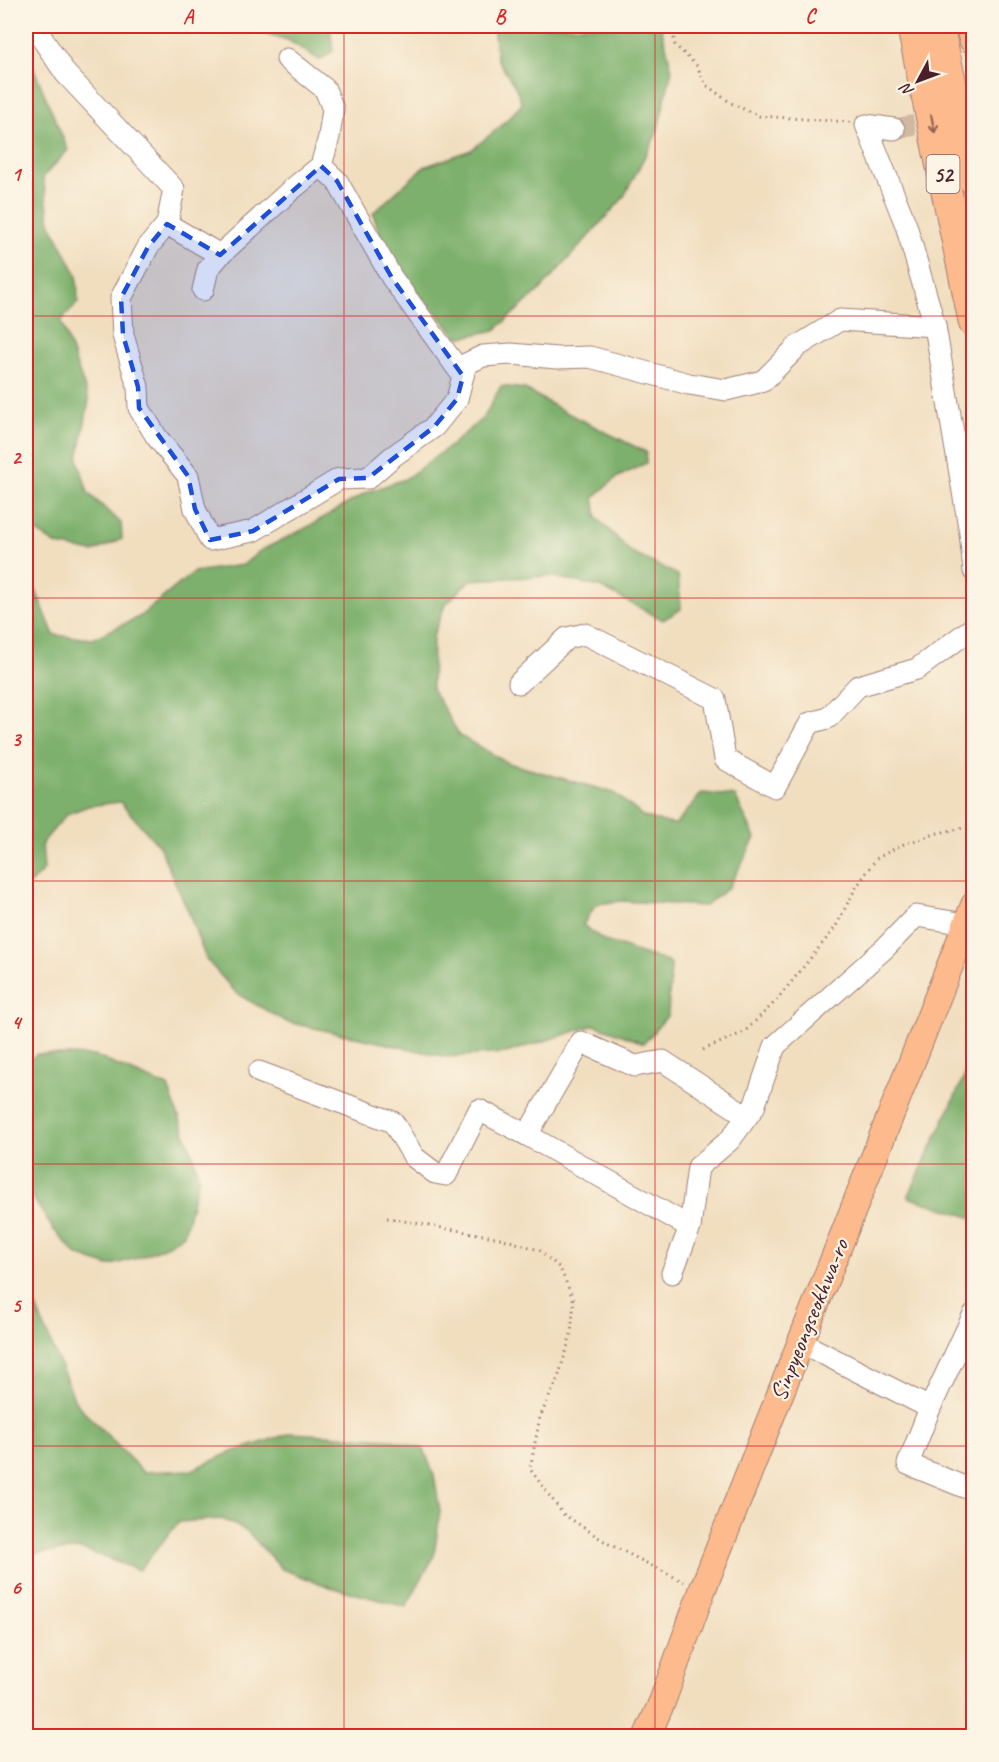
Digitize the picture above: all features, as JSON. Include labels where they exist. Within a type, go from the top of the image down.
[{"type":"highway","name":"52","points":[[912,26],[974,323]]},
{"type":"highway","name":"52","points":[[938,26],[974,180]]},
{"type":"highway","points":[[971,26],[974,39]]},
{"type":"main road","name":"Sinpyeongseokhwa-ro","points":[[647,1737],[702,1591],[970,914]]},
{"type":"street","points":[[40,26],[41,37],[66,74],[174,189],[167,224],[148,247],[121,298],[123,335],[138,387],[138,408],[156,436],[188,476],[195,509],[210,540],[253,531],[339,479],[368,478],[392,457],[434,427],[457,399],[466,364],[483,356],[511,354],[557,358],[590,357],[689,384],[726,390],[763,381],[798,346],[840,320],[935,326]]},
{"type":"street","points":[[203,290],[208,269],[220,255],[291,190],[321,166],[330,137],[333,109],[325,89],[287,59]]},
{"type":"street","points":[[894,129],[866,125],[906,225],[935,326],[970,533],[974,571]]},
{"type":"street","points":[[321,166],[338,181],[392,279],[463,376]]},
{"type":"street","points":[[167,224],[220,255]]},
{"type":"street","points":[[519,683],[567,638],[585,634],[715,699],[725,759],[776,787],[810,723],[828,718],[858,686],[917,669],[974,627]]},
{"type":"street","points":[[672,1273],[690,1227],[698,1167],[730,1140],[754,1107],[775,1047],[885,948],[916,916],[970,914]]},
{"type":"street","points":[[527,1135],[581,1042],[635,1066],[663,1061],[747,1116]]},
{"type":"street","points":[[259,1072],[393,1122],[414,1157],[435,1173],[446,1175],[479,1110],[690,1227]]},
{"type":"street","points":[[974,1314],[930,1408],[908,1464],[974,1491]]},
{"type":"street","points":[[800,1342],[930,1408]]},
{"type":"path","points":[[672,26],[675,45],[697,66],[706,85],[731,103],[759,116],[837,120],[866,125]]},
{"type":"path","points":[[703,1050],[744,1032],[775,1002],[836,928],[855,889],[876,859],[901,845],[939,832],[974,826]]},
{"type":"path","points":[[387,1218],[500,1238],[539,1250],[560,1268],[574,1301],[571,1334],[558,1378],[540,1417],[530,1469],[563,1514],[607,1543],[702,1591]]},
{"type":"highlighted area","points":[[321,166],[337,181],[392,278],[463,376],[457,399],[434,427],[368,478],[339,479],[253,531],[210,540],[195,509],[188,476],[139,408],[138,387],[123,335],[121,298],[148,247],[167,224],[220,255]]},
{"type":"green space","points":[[200,26],[330,26],[333,51],[320,60],[288,40],[240,27],[207,32]]},
{"type":"green space","points":[[493,26],[661,26],[672,70],[657,133],[623,198],[541,289],[495,330],[459,338],[416,291],[382,242],[373,213],[424,167],[471,150],[501,126],[522,104],[516,88],[497,59]]},
{"type":"green space","points":[[26,50],[68,150],[43,177],[50,222],[77,276],[78,302],[61,321],[89,400],[78,459],[88,493],[121,523],[122,539],[93,552],[57,545],[26,525]]},
{"type":"green space","points":[[501,386],[525,389],[565,412],[646,452],[646,463],[616,478],[594,497],[597,518],[632,553],[678,575],[681,609],[663,620],[600,587],[549,576],[470,580],[445,605],[433,636],[432,689],[460,736],[508,763],[614,793],[644,817],[675,825],[702,793],[735,796],[755,838],[729,887],[705,906],[622,901],[596,904],[583,925],[605,941],[671,963],[668,1015],[644,1043],[595,1025],[506,1053],[447,1057],[287,1022],[237,994],[206,959],[188,911],[159,846],[120,802],[88,806],[67,814],[42,843],[44,870],[26,887],[26,566],[54,635],[92,639],[139,617],[194,572],[243,565],[260,551],[306,528],[367,492],[405,479],[449,447],[484,417]]},
{"type":"green space","points":[[37,1054],[95,1056],[168,1087],[199,1177],[184,1234],[168,1245],[137,1258],[108,1266],[77,1255],[53,1229],[26,1187],[26,1062]]},
{"type":"green space","points":[[973,1058],[973,1218],[908,1197]]},
{"type":"green space","points":[[26,1294],[33,1300],[76,1403],[143,1472],[192,1470],[229,1453],[291,1433],[390,1439],[424,1449],[434,1476],[440,1511],[434,1556],[406,1607],[330,1587],[282,1569],[247,1531],[222,1519],[179,1522],[139,1570],[81,1549],[31,1554],[26,1558]]},
{"type":"tunnel","points":[[894,129],[943,120]]}]
